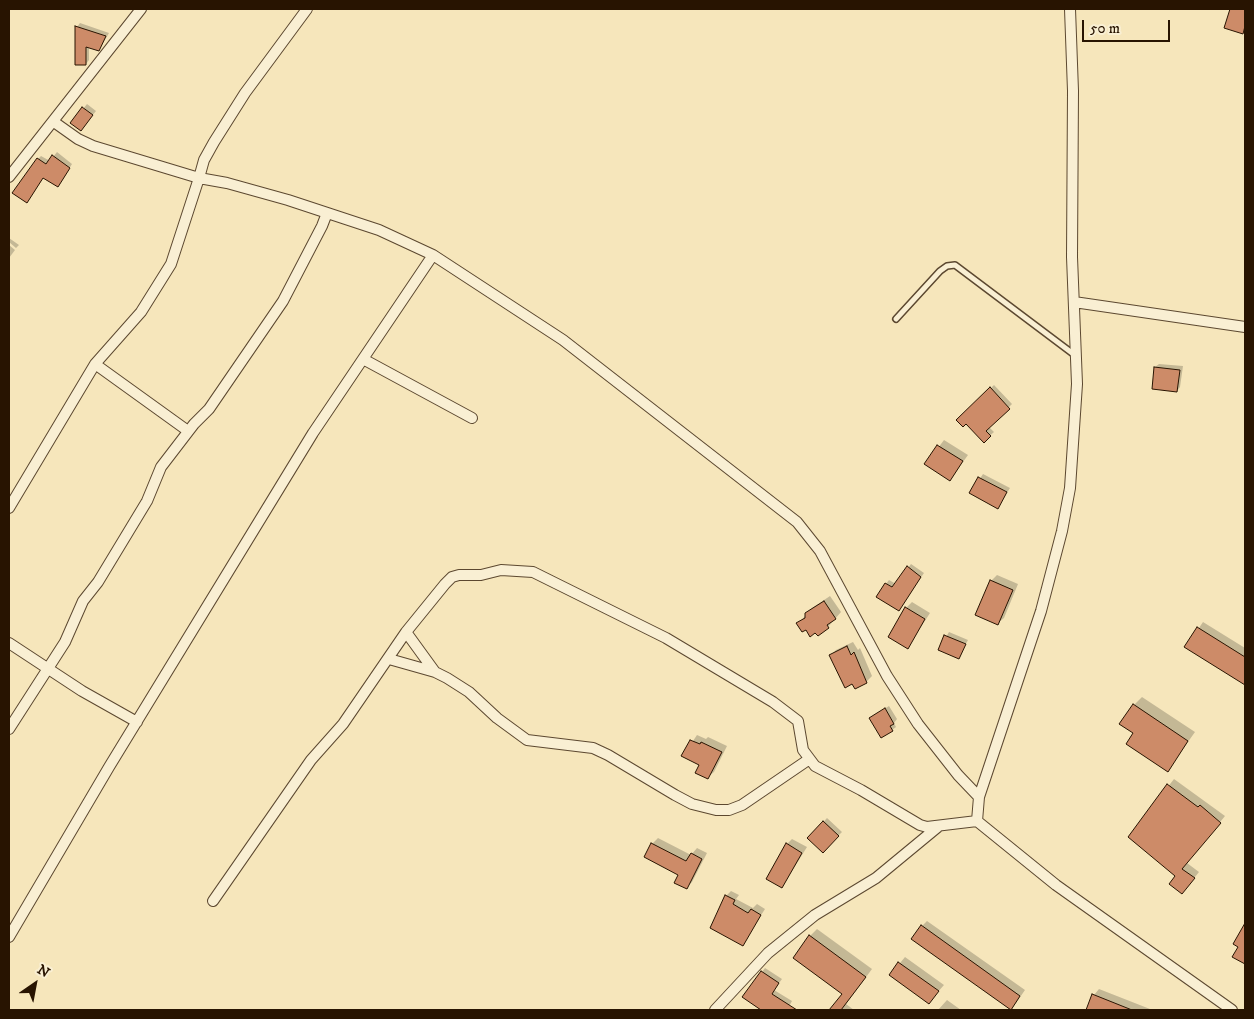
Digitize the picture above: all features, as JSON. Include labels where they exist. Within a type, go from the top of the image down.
[{"type":"street","points":[[9,178],[141,9]]},
{"type":"street","points":[[9,508],[96,364],[141,312],[171,264],[204,160],[264,66],[307,9]]},
{"type":"street","points":[[977,821],[979,797],[1041,611],[1062,531],[1070,488],[1076,356],[1072,257],[1073,91],[1070,9]]},
{"type":"street","points":[[54,122],[78,139],[93,146],[169,171],[228,183],[327,212],[379,230],[433,255],[563,340],[797,522],[820,551],[887,676],[918,724],[952,769],[979,797]]},
{"type":"street","points":[[9,730],[71,631],[83,600],[98,582],[148,501],[161,467],[188,431],[209,409],[283,301],[322,226],[327,212]]},
{"type":"street","points":[[9,937],[313,433],[433,255]]},
{"type":"street","points":[[1074,302],[1245,326]]},
{"type":"street","points":[[363,359],[472,418]]},
{"type":"street","points":[[96,364],[188,431]]},
{"type":"street","points":[[213,902],[250,851],[306,767],[343,724],[406,632],[452,577],[481,575],[501,570],[533,572],[666,638],[790,713],[800,726],[803,750],[808,760],[829,775],[861,790],[928,828],[977,821],[1056,885],[1232,1010]]},
{"type":"street","points":[[406,632],[435,672]]},
{"type":"street","points":[[9,643],[82,691],[137,722]]},
{"type":"street","points":[[389,659],[435,672],[469,692],[497,718],[528,740],[593,748],[692,804],[716,810],[729,810],[742,805],[808,760]]},
{"type":"street","points":[[715,1010],[776,946],[815,915],[876,878],[939,826]]},
{"type":"lane","points":[[896,319],[940,271],[947,266],[955,265],[1076,356]]},
{"type":"building","points":[[1230,9],[1245,9],[1243,34],[1224,28]]},
{"type":"building","points":[[75,26],[106,36],[99,51],[86,47],[86,65],[75,65]]},
{"type":"building","points":[[82,107],[93,115],[81,131],[70,123]]},
{"type":"building","points":[[52,155],[70,168],[58,187],[43,178],[27,203],[12,193],[37,158],[46,164]]},
{"type":"building","points":[[1154,367],[1180,370],[1177,392],[1152,389]]},
{"type":"building","points":[[990,387],[1010,409],[986,431],[991,436],[984,443],[966,424],[963,427],[956,420]]},
{"type":"building","points":[[937,445],[963,461],[950,481],[924,464]]},
{"type":"building","points":[[978,477],[1007,492],[998,509],[969,493]]},
{"type":"building","points":[[907,566],[921,577],[899,611],[876,597],[885,583],[892,587]]},
{"type":"building","points":[[990,580],[1013,590],[998,625],[975,615]]},
{"type":"building","points":[[824,601],[836,619],[827,625],[829,628],[818,636],[815,633],[810,637],[806,630],[802,632],[796,623],[805,618],[805,613]]},
{"type":"building","points":[[905,607],[925,619],[908,649],[888,637]]},
{"type":"building","points":[[1197,627],[1245,657],[1245,685],[1184,647]]},
{"type":"building","points":[[944,635],[966,644],[959,659],[938,650]]},
{"type":"building","points":[[847,646],[851,655],[854,652],[867,683],[855,689],[852,684],[845,688],[829,655]]},
{"type":"building","points":[[1133,704],[1188,741],[1168,772],[1126,744],[1133,733],[1119,724]]},
{"type":"building","points":[[885,708],[894,724],[890,726],[893,731],[881,738],[869,718]]},
{"type":"building","points":[[690,740],[700,744],[701,742],[722,752],[708,779],[695,773],[699,765],[681,756]]},
{"type":"building","points":[[1167,784],[1198,807],[1200,805],[1221,823],[1182,869],[1195,878],[1182,894],[1169,884],[1175,876],[1128,837]]},
{"type":"building","points":[[823,821],[839,836],[823,853],[807,838]]},
{"type":"building","points":[[651,843],[686,861],[691,853],[702,859],[687,889],[674,883],[678,875],[644,857]]},
{"type":"building","points":[[786,843],[802,853],[782,888],[766,879]]},
{"type":"building","points":[[725,895],[735,900],[733,904],[748,913],[751,909],[761,915],[743,946],[710,928]]},
{"type":"building","points":[[1245,923],[1245,964],[1232,957],[1238,947],[1233,944]]},
{"type":"building","points":[[921,925],[1020,996],[1011,1010],[911,939]]},
{"type":"building","points":[[809,935],[866,977],[841,1010],[829,1010],[842,994],[793,958]]},
{"type":"building","points":[[898,962],[939,991],[929,1004],[889,975]]},
{"type":"building","points":[[761,971],[779,983],[772,994],[797,1010],[761,1010],[742,997]]},
{"type":"building","points":[[1092,994],[1132,1010],[1086,1010]]}]
